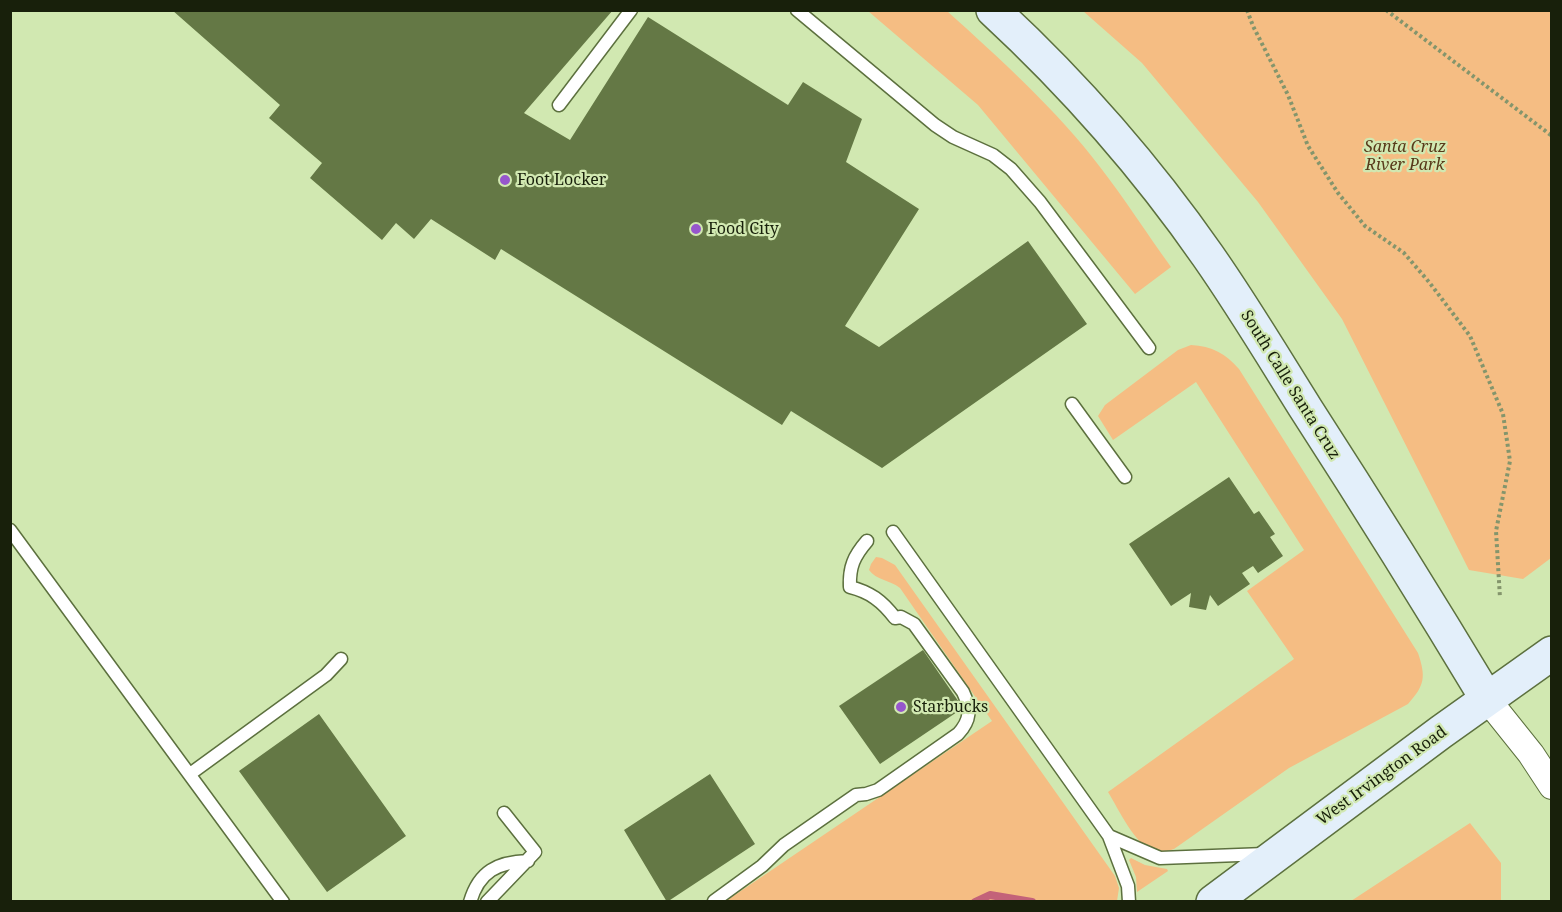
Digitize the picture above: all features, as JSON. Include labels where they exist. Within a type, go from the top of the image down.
[{"type":"street","name":"South Calle Santa Cruz","points":[[993,10],[1035,50],[1097,116],[1135,160],[1194,236],[1318,427],[1486,699],[1535,760],[1551,786]]},
{"type":"street","name":"West Irvington Road","points":[[1213,902],[1551,653]]},
{"type":"lane","points":[[559,105],[631,10]]},
{"type":"lane","points":[[797,10],[935,125],[952,137],[993,155],[1011,169],[1040,202],[1149,348]]},
{"type":"lane","points":[[1072,404],[1125,477]]},
{"type":"lane","points":[[10,530],[283,902]]},
{"type":"lane","points":[[893,532],[1109,836],[1128,886],[1129,902]]},
{"type":"lane","points":[[714,901],[762,866],[784,845],[856,795],[878,790],[949,740],[966,725],[970,714],[969,704],[963,692],[914,624],[901,617],[894,618],[879,599],[865,591],[850,588],[849,573],[852,562],[867,540]]},
{"type":"lane","points":[[190,774],[326,675],[341,658]]},
{"type":"lane","points":[[504,813],[532,856]]},
{"type":"lane","points":[[1109,836],[1160,858],[1277,854]]},
{"type":"lane","points":[[470,902],[474,886],[485,874],[506,862],[532,856]]},
{"type":"lane","points":[[487,902],[532,856]]},
{"type":"path","points":[[1247,10],[1252,26],[1288,95],[1308,146],[1338,193],[1365,226],[1404,253],[1470,336],[1503,414],[1510,461],[1496,531],[1500,598]]},
{"type":"path","points":[[1386,10],[1551,136]]},
{"type":"green space","points":[[868,11],[947,11],[1066,125],[1109,179],[1171,267],[1135,294],[978,105]]},
{"type":"green space","name":"Santa Cruz River Park","points":[[1083,11],[1551,11],[1551,558],[1523,579],[1469,570],[1342,319],[1258,202],[1142,63]]},
{"type":"green space","points":[[1191,345],[1206,347],[1218,352],[1239,369],[1418,653],[1423,675],[1421,686],[1408,704],[1289,768],[1174,849],[1155,852],[1148,849],[1134,835],[1108,792],[1294,659],[1247,591],[1304,550],[1196,382],[1113,440],[1098,416],[1105,405],[1178,350]]},
{"type":"green space","points":[[876,557],[895,565],[1115,876],[1119,888],[1117,901],[726,901],[992,721],[900,588],[875,576],[869,570]]},
{"type":"green space","points":[[1470,823],[1501,863],[1501,901],[1351,901]]},
{"type":"green space","points":[[1131,858],[1145,865],[1168,871],[1137,892],[1136,877],[1129,860]]},
{"type":"building","points":[[172,10],[613,10],[524,113],[570,140],[648,17],[788,105],[803,82],[862,119],[846,162],[919,209],[845,326],[879,347],[1028,241],[1087,324],[882,468],[791,411],[782,425],[501,249],[495,260],[431,219],[414,239],[396,223],[382,240],[310,178],[322,163],[269,118],[280,105]]},
{"type":"building","points":[[1229,477],[1254,514],[1259,511],[1275,534],[1270,537],[1283,556],[1258,573],[1253,566],[1242,573],[1250,584],[1218,606],[1210,595],[1206,610],[1189,607],[1191,593],[1171,606],[1129,544]]},
{"type":"building","name":"Starbucks","points":[[923,650],[963,708],[880,764],[839,706]]},
{"type":"building","points":[[319,714],[406,836],[327,892],[239,771]]},
{"type":"building","points":[[710,774],[755,844],[667,902],[624,830]]},
{"type":"waterway","points":[[975,902],[990,895],[1032,902]]},
{"type":"place","name":"Foot Locker","points":[[505,180]]},
{"type":"place","name":"Food City","points":[[696,229]]},
{"type":"place","name":"Starbucks","points":[[901,707]]}]
